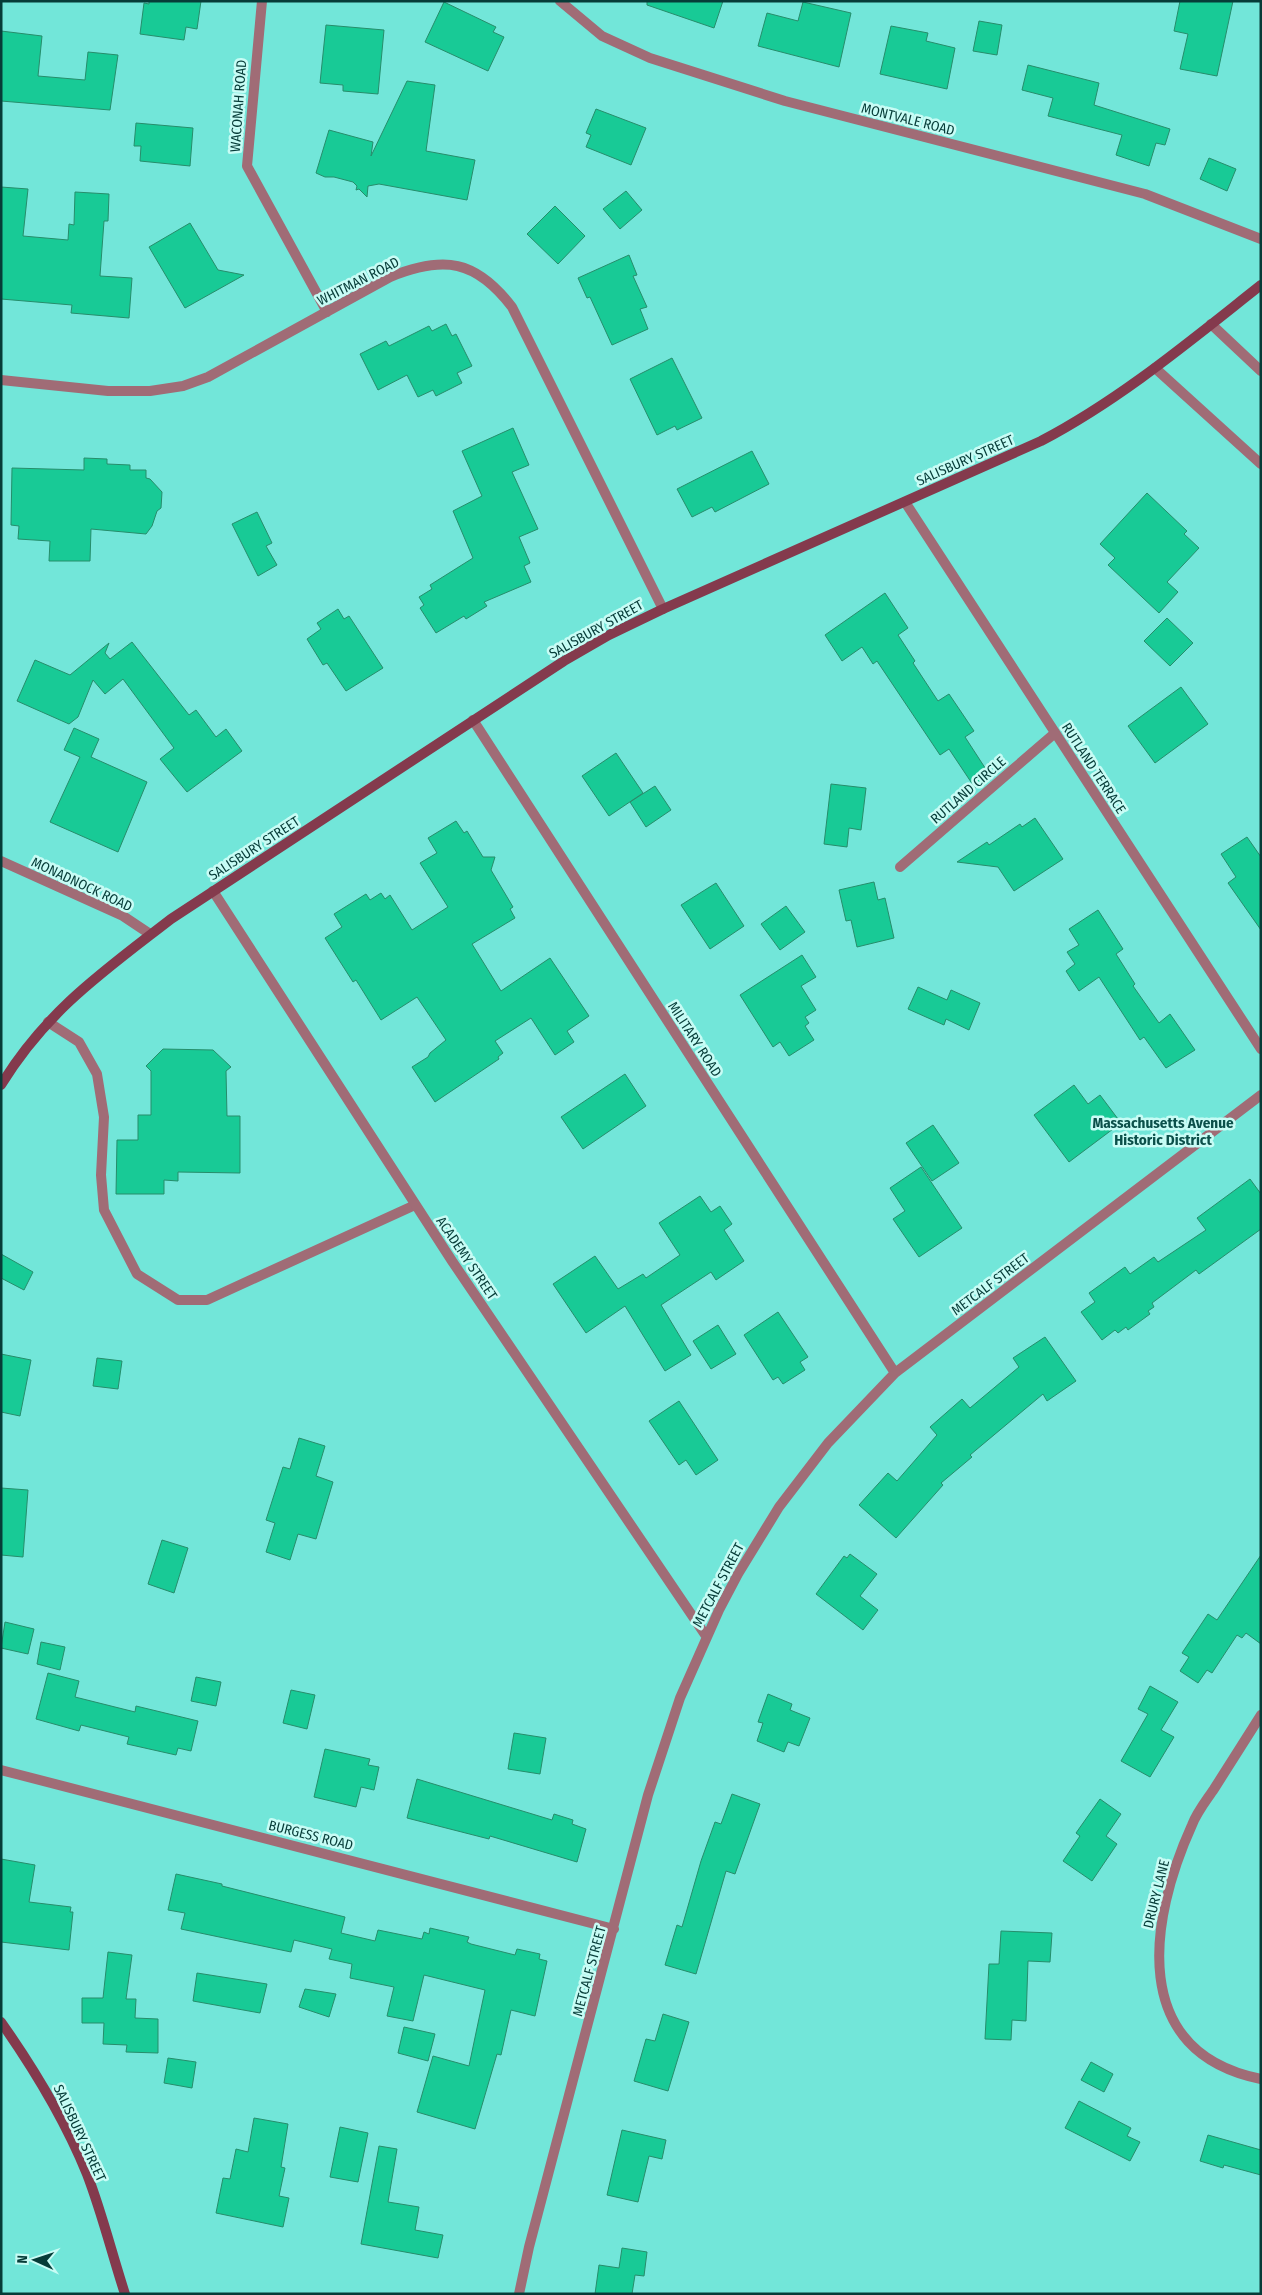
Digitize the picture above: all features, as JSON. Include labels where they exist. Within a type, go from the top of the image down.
[{"type":"main road","name":"SALISBURY STREET","points":[[1,1085],[14,1063],[48,1022],[90,981],[150,934],[473,720],[572,657],[662,608],[1041,442],[1083,420],[1155,368],[1261,285]]},
{"type":"main road","name":"SALISBURY STREET","points":[[1,2022],[46,2092],[77,2153],[95,2197],[125,2294]]},
{"type":"street","name":"WACONAH ROAD","points":[[262,1],[247,166],[327,312]]},
{"type":"street","name":"MONTVALE ROAD","points":[[560,1],[602,36],[650,58],[785,102],[1145,194],[1261,239]]},
{"type":"street","name":"WHITMAN ROAD","points":[[1,380],[108,391],[171,389],[208,377],[390,277],[419,267],[447,264],[474,272],[487,279],[512,307],[662,608]]},
{"type":"street","points":[[1211,324],[1261,371]]},
{"type":"street","points":[[1155,368],[1261,464]]},
{"type":"street","name":"RUTLAND TERRACE","points":[[905,502],[1261,1049]]},
{"type":"street","name":"MILITARY ROAD","points":[[473,720],[895,1373]]},
{"type":"street","name":"RUTLAND CIRCLE","points":[[900,867],[1055,733]]},
{"type":"street","name":"MONADNOCK ROAD","points":[[1,861],[123,916],[150,934]]},
{"type":"street","name":"ACADEMY STREET","points":[[213,891],[416,1205],[706,1636]]},
{"type":"street","points":[[48,1022],[79,1042],[97,1074],[104,1118],[101,1175],[104,1210],[137,1274],[178,1300],[207,1300],[416,1205]]},
{"type":"street","name":"METCALF STREET","points":[[519,2294],[531,2238],[658,1763],[680,1698],[706,1636],[738,1574],[785,1499],[828,1443],[895,1373],[1261,1095]]},
{"type":"street","name":"DRURY LANE","points":[[1261,1715],[1192,1824],[1175,1867],[1163,1913],[1159,1960],[1167,2007],[1176,2028],[1188,2043],[1220,2066],[1261,2079]]},
{"type":"street","name":"BURGESS ROAD","points":[[1,1770],[614,1929]]},
{"type":"building","points":[[149,1],[201,1],[197,29],[186,27],[184,40],[140,34],[144,3],[149,4]]},
{"type":"building","points":[[647,1],[723,1],[714,28],[647,5]]},
{"type":"building","points":[[1180,1],[1233,1],[1217,76],[1180,69],[1188,34],[1174,31]]},
{"type":"building","points":[[444,2],[496,27],[493,32],[504,37],[488,71],[425,42]]},
{"type":"building","points":[[803,2],[851,13],[839,67],[758,46],[767,13],[798,21]]},
{"type":"building","points":[[979,21],[1002,25],[997,55],[973,51]]},
{"type":"building","points":[[326,25],[384,30],[378,94],[343,91],[343,85],[320,83]]},
{"type":"building","points":[[891,26],[928,33],[926,41],[955,48],[947,89],[880,74]]},
{"type":"building","points":[[1,31],[42,36],[38,76],[85,80],[88,52],[118,55],[110,110],[1,101]]},
{"type":"building","points":[[1028,65],[1099,83],[1094,105],[1170,129],[1165,145],[1156,143],[1149,166],[1116,155],[1122,135],[1048,116],[1053,98],[1022,90]]},
{"type":"building","points":[[407,81],[435,85],[426,151],[475,160],[467,200],[379,184],[368,186],[367,197],[359,189],[356,190],[357,186],[353,182],[334,177],[325,177],[316,173],[329,130],[373,142],[371,156]]},
{"type":"building","points":[[596,109],[646,128],[631,165],[586,147],[591,135],[586,133]]},
{"type":"building","points":[[136,123],[193,128],[190,166],[140,161],[141,146],[134,146]]},
{"type":"building","points":[[1209,158],[1236,169],[1227,191],[1200,179]]},
{"type":"building","points":[[1,187],[28,189],[23,236],[68,240],[69,224],[74,225],[75,192],[109,194],[108,221],[104,221],[100,276],[132,278],[129,318],[71,313],[72,305],[1,299]]},
{"type":"building","points":[[626,191],[642,210],[620,229],[603,209]]},
{"type":"building","points":[[555,206],[585,236],[558,264],[527,234]]},
{"type":"building","points":[[190,223],[218,270],[244,275],[185,308],[149,247]]},
{"type":"building","points":[[629,255],[637,275],[633,276],[647,307],[640,309],[648,329],[612,345],[590,297],[587,298],[578,278]]},
{"type":"building","points":[[446,324],[452,336],[456,334],[472,366],[457,373],[462,383],[436,396],[433,390],[418,397],[407,375],[378,390],[360,354],[386,341],[389,346],[429,326],[432,331]]},
{"type":"building","points":[[672,358],[702,418],[677,430],[675,426],[657,435],[630,379]]},
{"type":"building","points":[[513,428],[529,465],[512,472],[538,529],[519,537],[530,563],[524,566],[531,582],[484,602],[487,606],[466,619],[464,616],[436,633],[420,608],[424,605],[419,597],[432,589],[430,585],[473,558],[453,511],[482,496],[462,451]]},
{"type":"building","points":[[752,451],[769,484],[715,512],[712,507],[692,517],[677,489]]},
{"type":"building","points":[[84,458],[107,459],[107,464],[130,465],[130,470],[146,470],[146,478],[150,479],[162,492],[161,508],[157,511],[152,526],[146,534],[91,529],[90,561],[49,561],[50,541],[18,539],[19,526],[11,525],[12,468],[84,470]]},
{"type":"building","points":[[1147,493],[1187,531],[1184,534],[1199,548],[1167,582],[1178,592],[1159,613],[1108,565],[1115,558],[1100,544]]},
{"type":"building","points":[[257,512],[272,543],[266,546],[277,565],[258,576],[232,524]]},
{"type":"building","points":[[885,593],[908,628],[898,635],[915,661],[913,663],[938,701],[949,694],[974,731],[965,737],[991,777],[975,788],[949,749],[940,755],[877,661],[873,664],[862,647],[842,661],[825,635]]},
{"type":"building","points":[[338,609],[344,619],[349,616],[383,668],[346,691],[327,663],[323,665],[307,639],[321,629],[317,623]]},
{"type":"building","points":[[1167,618],[1193,643],[1170,666],[1144,641]]},
{"type":"building","points":[[132,642],[189,715],[196,710],[216,737],[226,729],[242,751],[187,792],[160,759],[174,748],[123,679],[105,694],[93,680],[78,717],[69,724],[17,701],[35,660],[70,675],[109,643],[105,653],[110,659]]},
{"type":"building","points":[[1181,687],[1208,724],[1155,763],[1128,726]]},
{"type":"building","points":[[74,728],[99,739],[91,757],[147,782],[118,852],[50,822],[80,757],[64,750]]},
{"type":"building","points":[[616,753],[643,793],[609,816],[582,776]]},
{"type":"building","points":[[831,784],[866,788],[861,830],[849,828],[847,847],[824,844]]},
{"type":"building","points":[[655,786],[671,810],[646,827],[630,802]]},
{"type":"building","points":[[1035,818],[1063,859],[1014,891],[998,867],[957,862],[987,842],[989,845],[1020,824],[1022,827]]},
{"type":"building","points":[[456,821],[464,833],[467,831],[483,857],[495,857],[491,870],[513,907],[510,909],[515,918],[472,944],[501,991],[550,958],[589,1016],[567,1031],[574,1042],[555,1055],[531,1018],[495,1041],[503,1053],[498,1057],[499,1059],[435,1102],[412,1067],[428,1057],[430,1053],[446,1040],[417,997],[381,1020],[356,980],[353,982],[325,938],[342,927],[334,914],[366,894],[370,900],[381,893],[385,899],[390,895],[412,930],[448,907],[420,863],[437,853],[428,838]]},
{"type":"building","points":[[1247,837],[1261,857],[1261,930],[1228,883],[1236,877],[1221,854]]},
{"type":"building","points":[[874,882],[878,900],[885,898],[894,938],[857,947],[851,920],[846,921],[839,890]]},
{"type":"building","points":[[716,883],[744,926],[710,949],[681,905]]},
{"type":"building","points":[[786,906],[805,932],[780,950],[761,924]]},
{"type":"building","points":[[1098,910],[1123,949],[1116,954],[1135,984],[1133,986],[1159,1023],[1170,1014],[1195,1050],[1166,1068],[1144,1037],[1140,1040],[1099,977],[1079,991],[1066,971],[1075,964],[1067,952],[1079,945],[1069,929]]},
{"type":"building","points":[[802,955],[816,977],[801,986],[816,1010],[805,1017],[809,1023],[805,1026],[814,1040],[789,1056],[780,1042],[773,1047],[740,995]]},
{"type":"building","points":[[918,987],[947,1000],[951,990],[980,1003],[969,1030],[946,1019],[944,1025],[908,1009]]},
{"type":"building","points":[[163,1049],[213,1050],[231,1067],[226,1071],[227,1116],[240,1116],[240,1173],[178,1172],[178,1181],[164,1180],[164,1194],[116,1194],[117,1140],[138,1140],[138,1115],[151,1115],[151,1071],[146,1066]]},
{"type":"building","points":[[625,1074],[646,1106],[583,1149],[561,1117]]},
{"type":"building","points":[[1074,1085],[1088,1104],[1100,1095],[1121,1123],[1069,1162],[1034,1115]]},
{"type":"building","points":[[933,1125],[959,1163],[932,1181],[906,1143]]},
{"type":"building","points":[[921,1167],[962,1228],[919,1257],[893,1219],[905,1211],[890,1188]]},
{"type":"building","points":[[1250,1179],[1261,1194],[1261,1229],[1199,1274],[1196,1270],[1152,1303],[1154,1307],[1148,1311],[1150,1314],[1128,1330],[1126,1327],[1118,1333],[1115,1330],[1102,1340],[1081,1312],[1095,1302],[1089,1293],[1125,1267],[1130,1274],[1154,1257],[1158,1262],[1206,1230],[1197,1218]]},
{"type":"building","points":[[700,1196],[711,1212],[720,1206],[732,1224],[724,1230],[744,1261],[716,1280],[711,1272],[661,1305],[691,1355],[665,1371],[625,1306],[586,1333],[553,1284],[595,1256],[618,1289],[643,1274],[646,1278],[680,1255],[659,1223]]},
{"type":"building","points":[[1,1254],[33,1272],[24,1290],[1,1278]]},
{"type":"building","points":[[778,1312],[808,1357],[800,1362],[805,1370],[783,1384],[778,1377],[773,1380],[744,1335]]},
{"type":"building","points":[[718,1325],[736,1354],[711,1369],[693,1341]]},
{"type":"building","points":[[1045,1337],[1076,1381],[1047,1401],[1043,1394],[970,1455],[972,1457],[941,1483],[943,1485],[896,1538],[859,1505],[888,1473],[897,1481],[937,1435],[930,1427],[962,1399],[970,1408],[1019,1367],[1013,1358]]},
{"type":"building","points":[[1,1354],[31,1360],[20,1416],[1,1412]]},
{"type":"building","points":[[97,1358],[122,1361],[118,1389],[93,1386]]},
{"type":"building","points":[[679,1401],[718,1460],[696,1475],[686,1460],[679,1465],[649,1421]]},
{"type":"building","points":[[299,1438],[325,1446],[316,1476],[333,1482],[316,1539],[298,1534],[290,1560],[266,1552],[275,1523],[266,1520],[283,1467],[290,1469]]},
{"type":"building","points":[[1,1488],[28,1490],[23,1557],[1,1555]]},
{"type":"building","points":[[162,1540],[188,1548],[174,1593],[148,1584]]},
{"type":"building","points":[[850,1554],[877,1574],[860,1596],[878,1610],[863,1630],[816,1594],[844,1556],[847,1558]]},
{"type":"building","points":[[1261,1555],[1261,1644],[1246,1633],[1242,1638],[1237,1635],[1212,1673],[1207,1670],[1198,1683],[1180,1671],[1189,1657],[1182,1653],[1208,1614],[1217,1620]]},
{"type":"building","points":[[5,1622],[34,1629],[28,1654],[1,1648]]},
{"type":"building","points":[[41,1642],[65,1647],[60,1670],[37,1664]]},
{"type":"building","points":[[48,1673],[79,1681],[75,1697],[135,1712],[136,1706],[198,1721],[191,1751],[178,1748],[176,1755],[127,1744],[129,1737],[81,1725],[79,1731],[36,1719]]},
{"type":"building","points":[[196,1677],[221,1682],[216,1706],[191,1701]]},
{"type":"building","points":[[1150,1686],[1178,1702],[1161,1730],[1174,1737],[1150,1777],[1121,1761],[1148,1714],[1138,1709]]},
{"type":"building","points":[[291,1690],[315,1695],[307,1729],[283,1723]]},
{"type":"building","points":[[768,1694],[792,1704],[790,1710],[810,1718],[799,1746],[788,1742],[784,1752],[757,1741],[763,1723],[758,1722]]},
{"type":"building","points":[[514,1733],[546,1738],[540,1774],[508,1769]]},
{"type":"building","points":[[325,1749],[370,1759],[368,1765],[379,1767],[374,1790],[361,1787],[356,1807],[314,1797]]},
{"type":"building","points":[[417,1779],[552,1820],[554,1814],[573,1820],[572,1824],[586,1829],[577,1862],[490,1836],[489,1839],[407,1818]]},
{"type":"building","points":[[732,1794],[760,1804],[735,1874],[726,1871],[696,1974],[665,1965],[677,1925],[682,1927],[701,1861],[715,1822],[721,1824]]},
{"type":"building","points":[[1100,1799],[1121,1814],[1106,1836],[1117,1844],[1092,1881],[1063,1861],[1080,1836],[1076,1833]]},
{"type":"building","points":[[1,1859],[35,1865],[29,1902],[71,1907],[70,1912],[73,1912],[69,1950],[1,1942]]},
{"type":"building","points":[[176,1874],[222,1884],[222,1886],[345,1917],[341,1933],[375,1941],[378,1930],[422,1939],[424,1932],[429,1934],[430,1928],[469,1937],[467,1942],[471,1944],[515,1955],[517,1949],[540,1954],[539,1959],[547,1961],[535,2016],[511,2010],[501,2055],[497,2054],[475,2129],[417,2112],[433,2056],[469,2066],[485,1990],[424,1975],[413,2021],[387,2016],[394,1987],[350,1978],[352,1964],[329,1959],[332,1949],[294,1940],[291,1952],[181,1929],[185,1913],[168,1910]]},
{"type":"building","points":[[1001,1931],[1052,1933],[1050,1962],[1028,1961],[1026,2021],[1012,2020],[1011,2040],[985,2039],[989,1964],[999,1964]]},
{"type":"building","points":[[108,1952],[132,1955],[126,1999],[136,1999],[135,2018],[158,2019],[158,2053],[126,2052],[127,2045],[103,2044],[104,2023],[82,2023],[82,1998],[103,1998]]},
{"type":"building","points":[[197,1973],[267,1984],[260,2013],[193,2001]]},
{"type":"building","points":[[305,1989],[336,1994],[329,2017],[299,2007]]},
{"type":"building","points":[[663,2014],[689,2022],[668,2091],[634,2081],[646,2039],[655,2041]]},
{"type":"building","points":[[404,2027],[435,2034],[428,2061],[398,2053]]},
{"type":"building","points":[[168,2058],[196,2062],[192,2088],[164,2083]]},
{"type":"building","points":[[1091,2062],[1113,2074],[1104,2092],[1081,2080]]},
{"type":"building","points":[[1079,2101],[1131,2128],[1127,2136],[1140,2142],[1130,2161],[1065,2128]]},
{"type":"building","points":[[254,2118],[288,2124],[281,2167],[285,2168],[279,2196],[289,2198],[283,2227],[216,2213],[223,2178],[230,2179],[236,2149],[248,2152]]},
{"type":"building","points":[[340,2127],[368,2133],[358,2182],[330,2177]]},
{"type":"building","points":[[622,2130],[666,2140],[662,2159],[649,2156],[638,2202],[607,2195]]},
{"type":"building","points":[[1208,2135],[1261,2150],[1261,2175],[1224,2165],[1223,2168],[1200,2161]]},
{"type":"building","points":[[379,2146],[397,2149],[388,2202],[419,2207],[415,2230],[443,2235],[438,2258],[361,2244]]},
{"type":"building","points":[[622,2248],[647,2252],[644,2276],[635,2275],[632,2294],[595,2294],[599,2265],[619,2268]]},
{"type":"district","name":"Massachusetts Avenue Historic District","points":[[1163,1132]]}]
